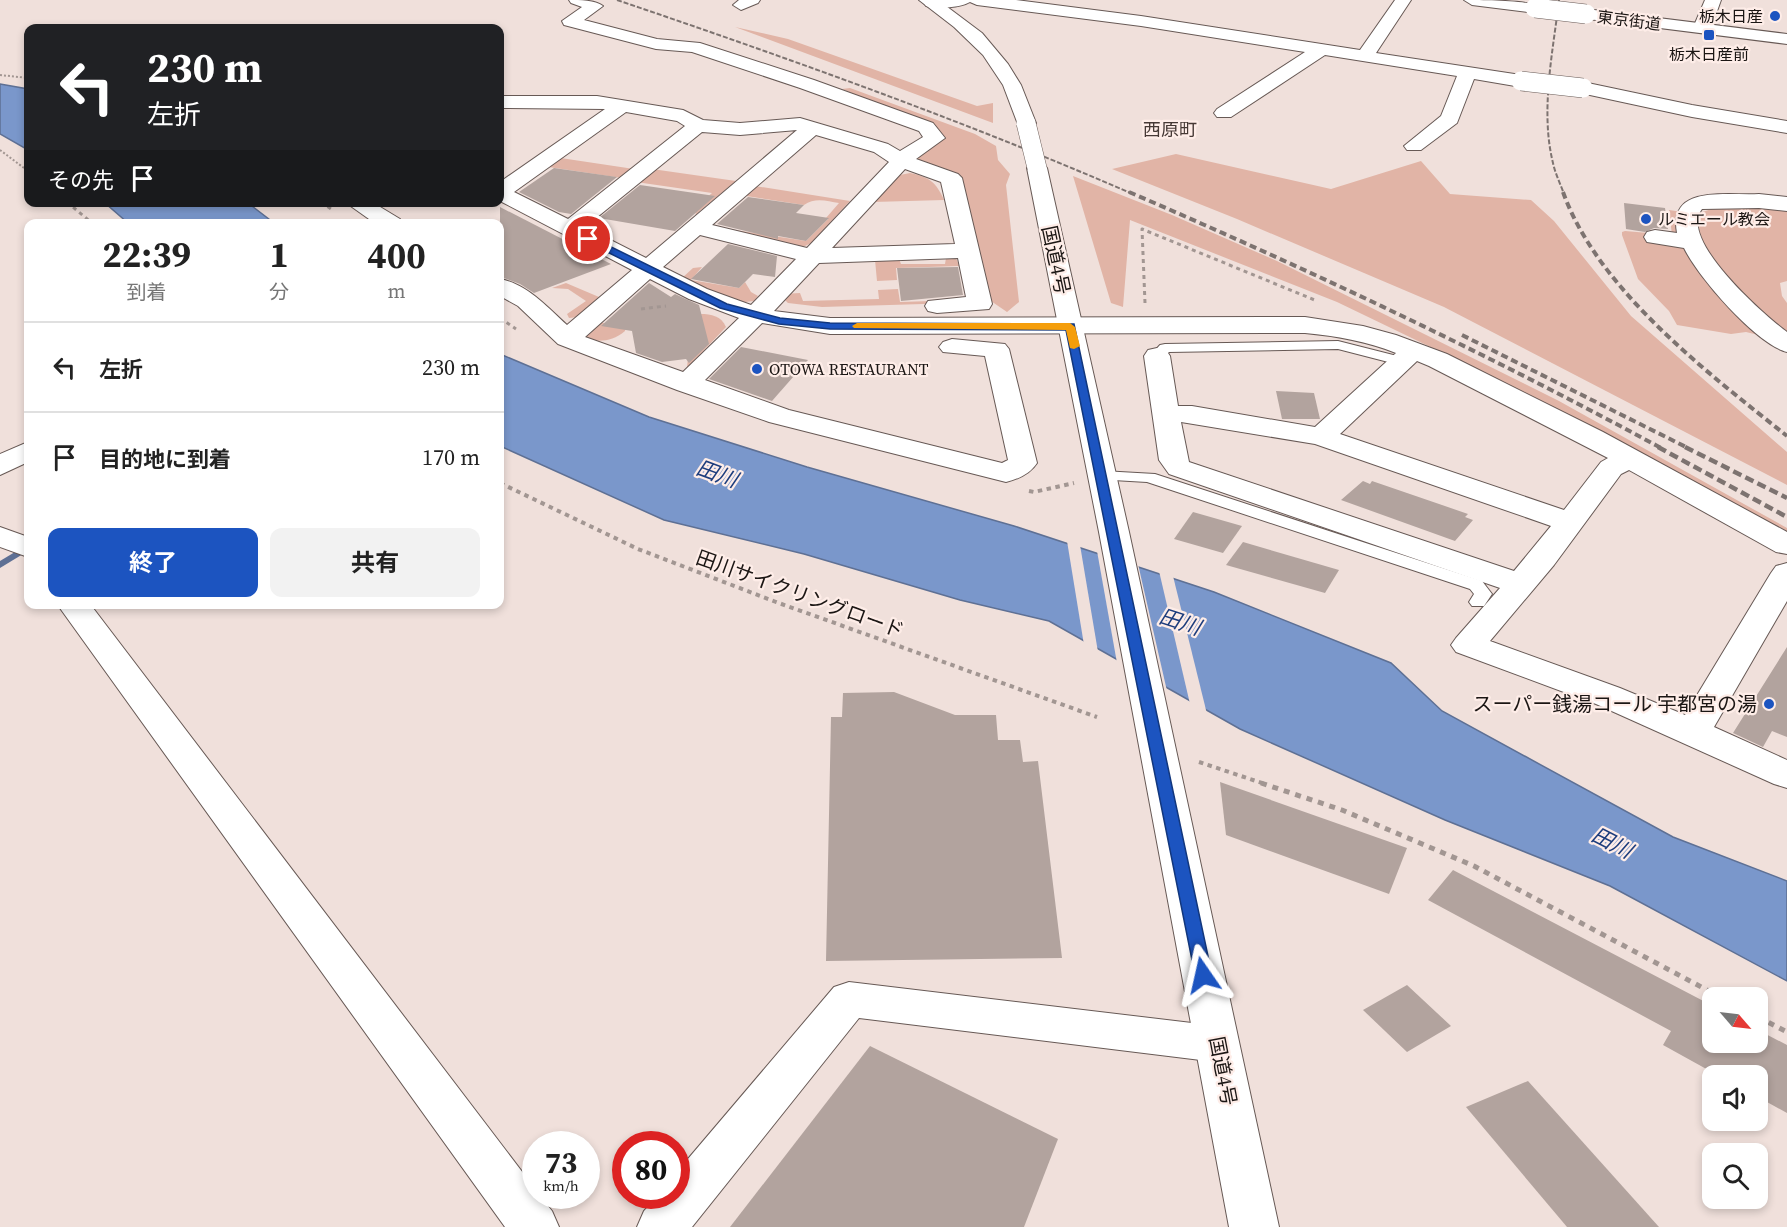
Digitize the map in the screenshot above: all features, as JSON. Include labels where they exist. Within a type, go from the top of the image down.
[{"type":"main road","points":[[577,0],[595,6],[570,21],[656,44],[694,47],[807,84],[926,127],[935,138],[900,160],[756,316],[686,384]]},
{"type":"main road","points":[[929,2],[963,0]]},
{"type":"main road","points":[[977,0],[1141,21],[1467,73],[1583,88],[1692,111],[1787,127]]},
{"type":"main road","points":[[1364,57],[1404,0]]},
{"type":"main road","name":"東京街道","points":[[1472,0],[1787,39]]},
{"type":"main road","points":[[1702,28],[1713,0]]},
{"type":"main road","name":"国道4号","points":[[929,2],[976,37],[998,62],[1016,93],[1026,123],[1114,532],[1254,1227]]},
{"type":"main road","points":[[1224,113],[1321,50]]},
{"type":"main road","points":[[1414,146],[1450,119],[1467,73]]},
{"type":"main road","points":[[509,102],[597,102],[683,116],[698,126],[740,129],[800,123],[881,148],[900,160],[951,178],[980,304],[805,309],[756,316]]},
{"type":"main road","points":[[504,189],[622,106]]},
{"type":"main road","points":[[569,229],[698,126]]},
{"type":"main road","points":[[567,339],[645,268],[698,228],[813,127]]},
{"type":"main road","points":[[504,194],[723,306],[756,316],[830,326],[1305,325],[1354,331],[1407,356],[1458,369],[1629,458],[1787,545]]},
{"type":"main road","points":[[1781,206],[1715,201],[1697,203],[1689,210],[1686,222],[1691,242],[1720,281],[1750,315],[1787,344]]},
{"type":"main road","points":[[365,207],[384,219]]},
{"type":"main road","points":[[698,228],[812,256],[968,251]]},
{"type":"main road","points":[[1655,237],[1691,242]]},
{"type":"main road","points":[[504,288],[526,301],[567,339],[779,416],[1006,473],[1023,463],[996,349],[813,344],[756,316]]},
{"type":"main road","points":[[1157,356],[1173,460],[1179,468],[1241,499],[1520,584]]},
{"type":"main road","points":[[1321,437],[1407,356]]},
{"type":"main road","points":[[1165,414],[1192,414],[1321,437],[1570,522]]},
{"type":"main road","points":[[0,466],[24,453]]},
{"type":"main road","points":[[1629,458],[1611,468],[1520,584],[1468,645],[1608,696],[1693,732],[1787,776]]},
{"type":"main road","points":[[0,536],[24,546]]},
{"type":"main road","points":[[1693,732],[1787,573]]},
{"type":"main road","points":[[77,609],[534,1227]]},
{"type":"main road","points":[[662,1227],[849,999],[1217,1044]]},
{"type":"lane","points":[[1157,356],[1165,348],[1338,345],[1376,353],[1407,356]]},
{"type":"lane","points":[[1102,476],[1149,477],[1241,499],[1476,585],[1483,594],[1478,603]]},
{"type":"path","points":[[0,75],[24,78]]},
{"type":"path","points":[[0,150],[24,168]]},
{"type":"path","points":[[73,207],[87,219]]},
{"type":"path","points":[[1145,307],[1142,230],[1321,302]]},
{"type":"path","points":[[1034,492],[1075,483]]},
{"type":"path","name":"田川サイクリングロード","points":[[504,485],[649,553],[776,602],[1096,717]]},
{"type":"path","points":[[1198,762],[1342,810],[1474,866],[1702,987]]},
{"type":"path","points":[[1768,1022],[1787,1032]]},
{"type":"shaded area","points":[[735,27],[788,39],[977,106],[993,103],[993,123]]},
{"type":"shaded area","points":[[850,88],[975,134],[996,146],[998,160],[1010,174],[1006,185],[1019,302],[1007,312],[988,299],[955,176],[909,159],[935,128],[842,89]]},
{"type":"shaded area","points":[[1176,154],[1331,189],[1421,161],[1450,194],[1531,200],[1554,221],[1631,316],[1787,452],[1787,485],[1444,307],[1237,219],[1112,169]]},
{"type":"shaded area","points":[[554,157],[634,169],[622,178],[542,166]]},
{"type":"shaded area","points":[[652,169],[736,181],[695,215],[696,213],[691,212],[712,193],[636,182]]},
{"type":"shaded area","points":[[910,173],[931,181],[944,200],[873,202],[895,176]]},
{"type":"shaded area","points":[[1073,176],[1172,215],[1277,261],[1559,401],[1787,528],[1787,537],[1474,368],[1337,302],[1130,220],[1123,307],[1111,303]]},
{"type":"shaded area","points":[[749,185],[850,201],[811,243],[792,248],[716,227],[806,241],[828,219],[826,218],[839,203],[817,200],[804,205],[740,195]]},
{"type":"shaded area","points":[[1787,207],[1787,281],[1780,283],[1782,296],[1787,303],[1787,342],[1746,332],[1731,334],[1677,325],[1669,311],[1638,279],[1622,235],[1625,231],[1672,235],[1669,210],[1697,214],[1714,208]]},
{"type":"shaded area","points":[[952,257],[957,260],[959,266],[896,268],[897,280],[877,281],[875,260],[899,259],[901,264],[945,264],[946,258]]},
{"type":"shaded area","points":[[702,267],[691,280],[739,288],[745,282],[751,292],[758,296],[754,301],[737,303],[681,279],[693,268]]},
{"type":"shaded area","points":[[566,283],[599,297],[583,314],[574,318],[569,318],[567,314],[586,301],[568,289],[552,288]]},
{"type":"shaded area","points":[[898,289],[900,302],[961,300],[957,303],[822,307],[788,303],[781,296],[782,294],[800,293],[803,301],[879,299],[878,290]]},
{"type":"shaded area","points":[[700,314],[716,316],[726,327],[687,368],[688,357]]},
{"type":"shaded area","points":[[597,322],[626,326],[625,331],[614,338],[604,340],[580,338]]},
{"type":"water","points":[[0,84],[24,88],[24,148],[0,134]]},
{"type":"water","points":[[110,207],[253,207],[269,219],[123,219]]},
{"type":"water","name":"田川","points":[[504,356],[649,417],[807,467],[1014,526],[1214,592],[1391,663],[1442,711],[1673,837],[1787,881],[1787,981],[1610,886],[1445,820],[1240,729],[1049,621],[960,600],[804,554],[664,520],[504,448]]},
{"type":"pier","points":[[1067,541],[1080,545],[1098,652],[1084,645]]},
{"type":"pier","points":[[1097,551],[1138,564],[1167,691],[1117,663]]},
{"type":"pier","points":[[1159,571],[1173,576],[1207,714],[1190,704]]},
{"type":"building","points":[[554,168],[617,177],[571,214],[559,212],[519,192]]},
{"type":"building","points":[[640,185],[715,196],[675,231],[599,218]]},
{"type":"building","points":[[748,197],[804,205],[796,213],[829,218],[806,241],[778,236],[778,239],[717,224]]},
{"type":"building","name":"ルミエール教会","points":[[1624,203],[1665,208],[1668,229],[1654,228],[1645,232],[1626,229]]},
{"type":"building","points":[[500,207],[611,264],[534,293],[504,278],[504,219],[500,219]]},
{"type":"building","points":[[728,244],[777,256],[775,277],[753,274],[739,288],[691,279]]},
{"type":"building","points":[[958,267],[963,295],[901,301],[897,268]]},
{"type":"building","points":[[649,283],[671,297],[675,294],[699,305],[709,344],[689,363],[686,359],[662,362],[636,353],[632,331],[601,326]]},
{"type":"building","name":"OTOWA RESTAURANT","points":[[741,347],[808,360],[772,401],[709,379]]},
{"type":"building","points":[[1276,391],[1314,393],[1320,419],[1282,419]]},
{"type":"building","points":[[1363,481],[1370,484],[1372,481],[1468,514],[1465,517],[1473,520],[1455,541],[1341,500]]},
{"type":"building","points":[[1193,512],[1242,526],[1223,553],[1174,539]]},
{"type":"building","points":[[1243,542],[1339,570],[1325,593],[1226,565]]},
{"type":"building","name":"スーパー銭湯コール 宇都宮の湯","points":[[1787,647],[1787,737],[1772,731],[1763,747],[1733,733]]},
{"type":"building","points":[[894,692],[955,715],[996,715],[998,740],[1020,740],[1023,762],[1038,761],[1062,958],[826,961],[831,717],[842,717],[843,693]]},
{"type":"building","points":[[1220,782],[1407,848],[1389,894],[1226,835]]},
{"type":"building","points":[[1453,870],[1702,1000],[1702,1053],[1768,1053],[1768,1035],[1787,1045],[1787,1113],[1768,1103],[1768,1065],[1702,1067],[1663,1045],[1671,1031],[1428,900]]},
{"type":"building","points":[[1407,985],[1451,1026],[1407,1052],[1363,1010]]},
{"type":"building","points":[[870,1046],[1058,1139],[1024,1227],[730,1227]]},
{"type":"building","points":[[1528,1081],[1659,1227],[1567,1227],[1466,1107]]},
{"type":"waterway","points":[[0,565],[24,550]]},
{"type":"railway","points":[[617,0],[877,92],[1006,141],[1133,194]]},
{"type":"railway","points":[[1559,0],[1549,82],[1548,123],[1553,163],[1564,194]]},
{"type":"railway","points":[[1129,192],[1398,314],[1530,379],[1661,448]]},
{"type":"railway","points":[[1563,192],[1579,228],[1602,263],[1628,296],[1691,357],[1787,436]]},
{"type":"railway","points":[[1462,335],[1688,448]]},
{"type":"railway","points":[[1658,447],[1787,517]]},
{"type":"railway","points":[[1685,447],[1787,498]]},
{"type":"slow traffic","points":[[857,326],[1070,327],[1074,346]]},
{"type":"place","name":"栃木日産","points":[[1775,16]]},
{"type":"place","name":"栃木日産前","points":[[1709,35]]},
{"type":"place","name":"ルミエール教会","points":[[1646,219]]},
{"type":"place","name":"OTOWA RESTAURANT","points":[[757,369]]},
{"type":"place","name":"スーパー銭湯コール 宇都宮の湯","points":[[1769,704]]},
{"type":"district","name":"西原町","points":[[1170,130]]},
{"type":"route","points":[[588,239],[723,306],[779,321],[830,326],[1070,327],[1114,532],[1203,975]]}]
